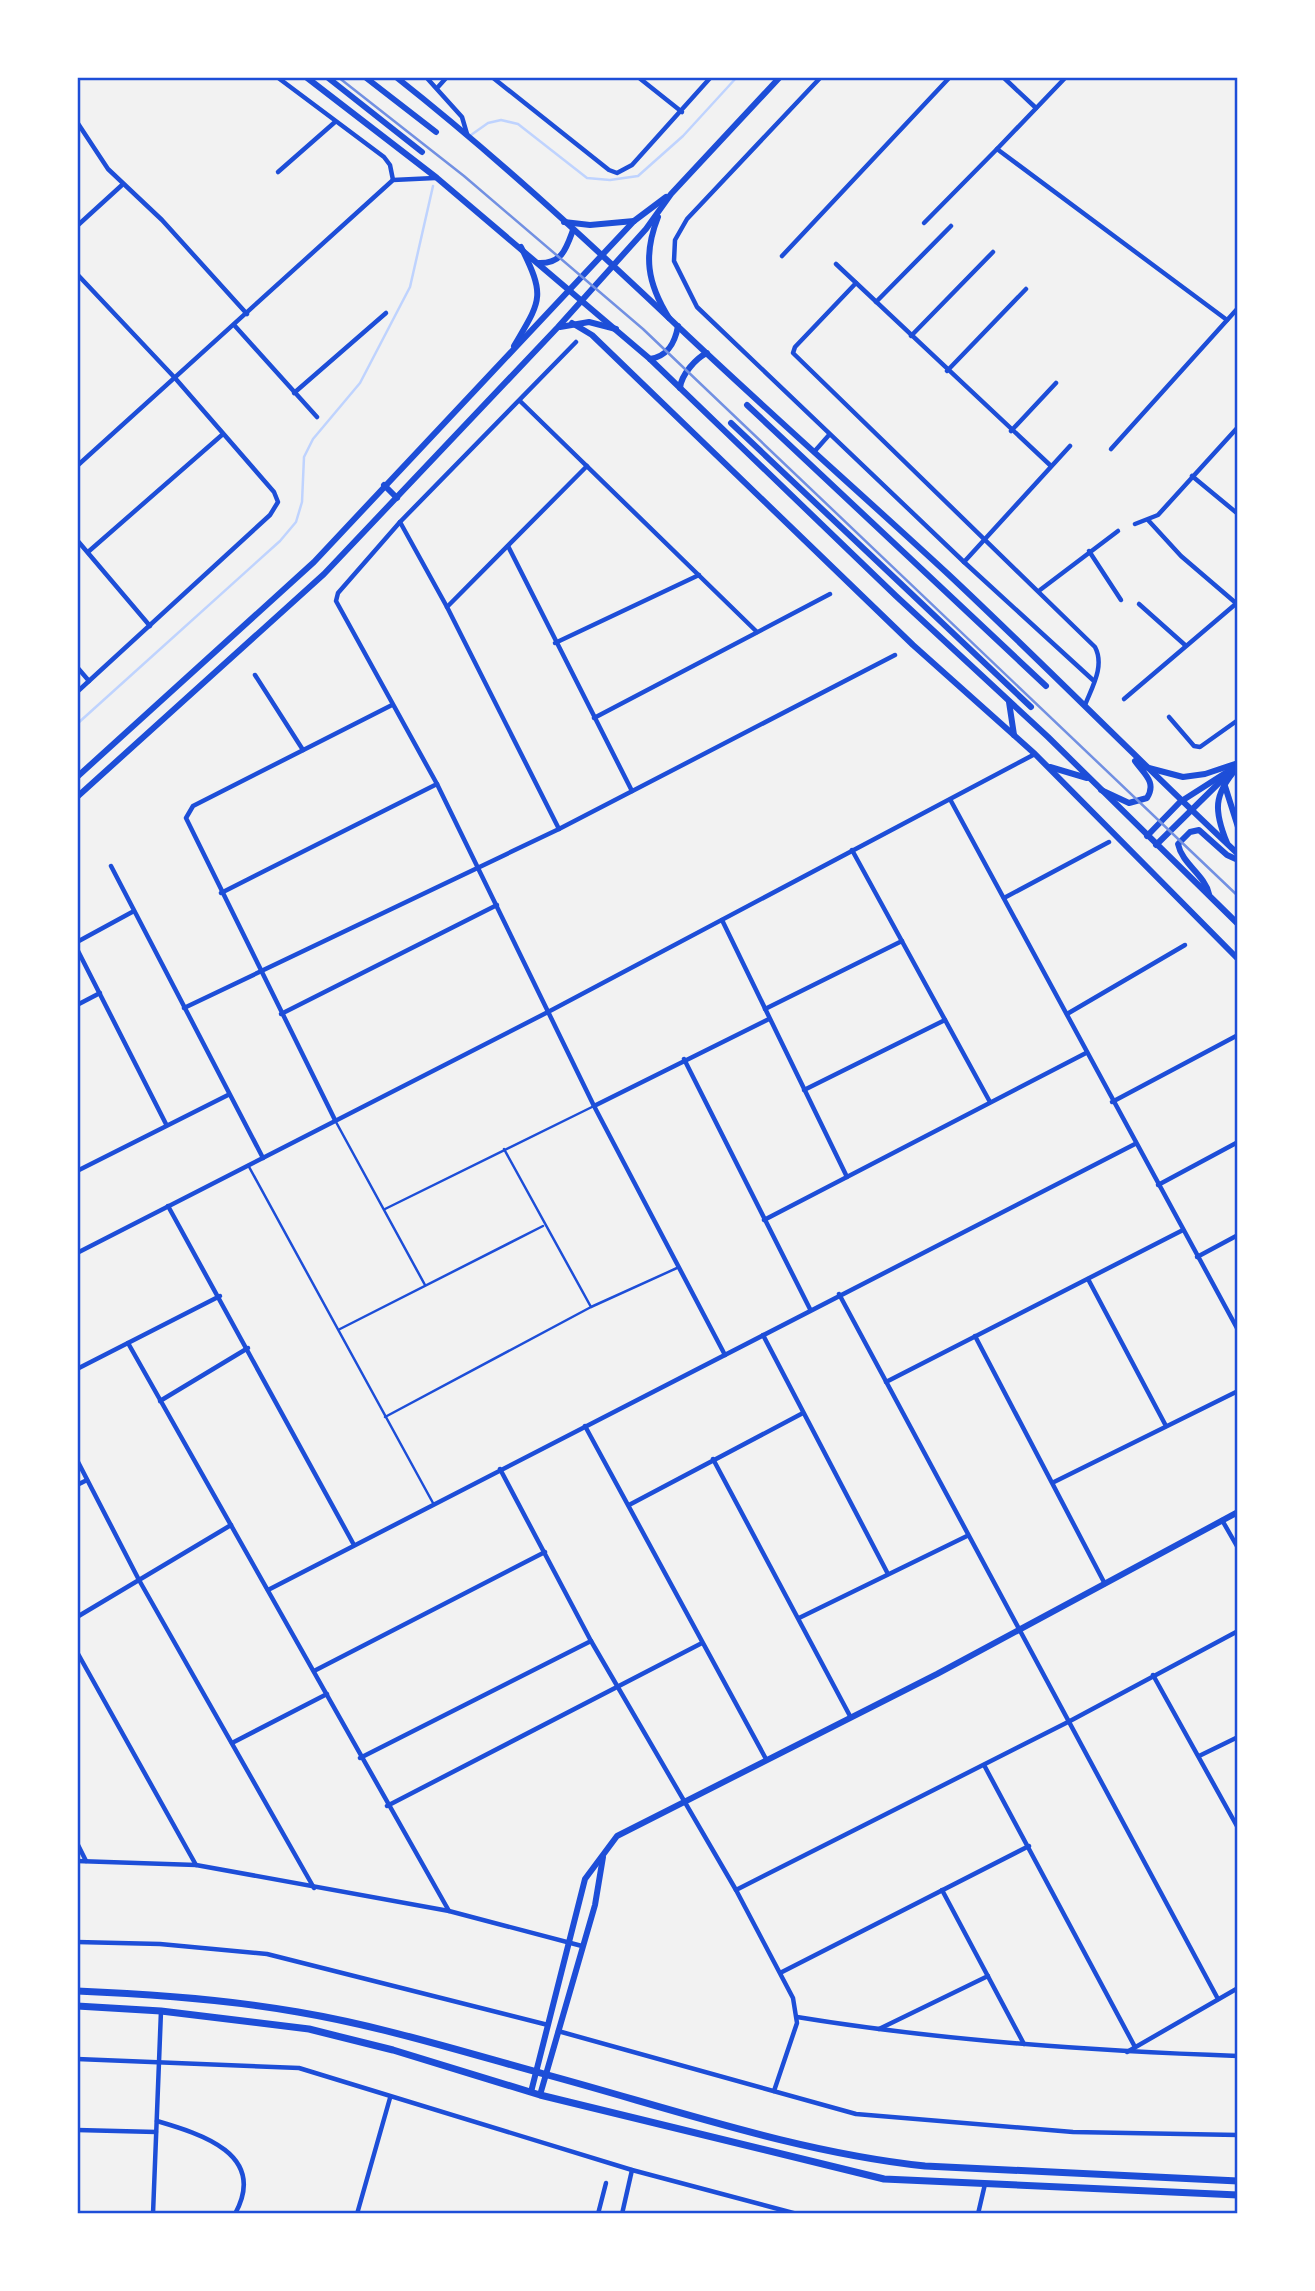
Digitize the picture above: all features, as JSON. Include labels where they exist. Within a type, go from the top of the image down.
[{"type":"main road","points":[[77,1991],[162,1994],[299,2012],[535,2071],[712,2122],[879,2161],[925,2166],[1238,2181]]},
{"type":"main road","points":[[77,2006],[161,2011],[322,2032],[540,2095],[871,2176],[985,2185],[1238,2195]]},
{"type":"street","points":[[277,77],[384,157],[390,165],[393,180]]},
{"type":"street","points":[[306,77],[438,178],[650,359],[1238,924]]},
{"type":"street","points":[[327,77],[422,152]]},
{"type":"street","points":[[365,77],[436,132]]},
{"type":"street","points":[[396,77],[467,134],[573,230],[604,254],[668,318],[1085,705],[1180,802],[1238,854]]},
{"type":"street","points":[[426,77],[438,87],[462,117],[467,134]]},
{"type":"street","points":[[438,87],[447,77]]},
{"type":"street","points":[[492,77],[608,170],[617,173],[632,165],[711,77]]},
{"type":"street","points":[[638,77],[682,112]]},
{"type":"street","points":[[77,797],[253,642],[397,498],[558,327],[580,299],[615,265],[671,194],[780,77]]},
{"type":"street","points":[[821,77],[687,219],[675,240],[674,261],[697,307],[829,435],[1094,681]]},
{"type":"street","points":[[782,256],[950,77]]},
{"type":"street","points":[[1003,77],[1036,108]]},
{"type":"street","points":[[924,223],[1066,77]]},
{"type":"street","points":[[77,122],[122,185],[163,220],[247,314]]},
{"type":"street","points":[[278,172],[334,122]]},
{"type":"street","points":[[997,149],[1227,320]]},
{"type":"street","points":[[77,466],[393,180],[438,178]]},
{"type":"street","points":[[77,226],[122,185]]},
{"type":"street","points":[[77,776],[314,562],[634,221],[671,194]]},
{"type":"street","points":[[668,318],[654,290],[647,266],[649,241],[671,194]]},
{"type":"street","points":[[565,222],[590,225],[634,221]]},
{"type":"street","points":[[876,302],[951,226]]},
{"type":"street","points":[[537,263],[557,260],[566,250],[573,230]]},
{"type":"street","points":[[508,356],[536,309],[539,294],[536,277],[521,247]]},
{"type":"street","points":[[911,336],[993,253]]},
{"type":"street","points":[[836,264],[1011,432],[1051,466]]},
{"type":"street","points":[[77,274],[175,379],[274,492],[278,502],[270,515],[77,692]]},
{"type":"street","points":[[856,283],[795,346],[793,353],[1040,590],[1095,647],[1099,661],[1085,705]]},
{"type":"street","points":[[947,371],[1027,289]]},
{"type":"street","points":[[1111,449],[1238,308]]},
{"type":"street","points":[[294,393],[386,313]]},
{"type":"street","points":[[558,327],[589,322],[616,329]]},
{"type":"street","points":[[572,323],[592,335],[913,645],[1035,754],[1238,959]]},
{"type":"street","points":[[234,326],[317,417]]},
{"type":"street","points":[[650,359],[665,353],[676,342],[678,326]]},
{"type":"street","points":[[576,342],[400,522],[338,593],[339,608],[437,784],[593,1106],[725,1355]]},
{"type":"street","points":[[680,388],[680,381],[700,356],[707,353]]},
{"type":"street","points":[[1011,432],[1056,383]]},
{"type":"street","points":[[520,401],[757,632]]},
{"type":"street","points":[[747,405],[1046,686]]},
{"type":"street","points":[[731,423],[1031,707]]},
{"type":"street","points":[[1135,524],[1148,520],[1166,507],[1238,427]]},
{"type":"street","points":[[88,552],[223,434]]},
{"type":"street","points":[[814,452],[829,435]]},
{"type":"street","points":[[964,562],[1070,446]]},
{"type":"street","points":[[447,607],[587,466]]},
{"type":"street","points":[[1192,476],[1238,514]]},
{"type":"street","points":[[384,485],[397,498]]},
{"type":"street","points":[[1124,698],[1237,603],[1181,556],[1148,520]]},
{"type":"street","points":[[400,522],[447,607],[559,829]]},
{"type":"street","points":[[1040,590],[1118,531]]},
{"type":"street","points":[[77,540],[150,626]]},
{"type":"street","points":[[508,546],[632,791]]},
{"type":"street","points":[[1089,551],[1121,600]]},
{"type":"street","points":[[555,643],[699,575]]},
{"type":"street","points":[[594,718],[830,594]]},
{"type":"street","points":[[1139,604],[1185,645]]},
{"type":"street","points":[[184,1008],[478,865],[559,829],[895,655]]},
{"type":"street","points":[[77,667],[89,681]]},
{"type":"street","points":[[255,675],[303,750]]},
{"type":"street","points":[[1008,701],[1014,735]]},
{"type":"street","points":[[335,1120],[187,824],[187,814],[193,806],[392,705]]},
{"type":"street","points":[[1169,716],[1194,746],[1200,747],[1238,720]]},
{"type":"street","points":[[113,745],[123,757]]},
{"type":"street","points":[[77,1253],[548,1012],[852,850],[951,801],[1035,754]]},
{"type":"street","points":[[1100,790],[1129,803],[1147,798],[1152,791],[1150,782],[1134,755]]},
{"type":"street","points":[[1145,766],[1183,776],[1205,774],[1238,765]]},
{"type":"street","points":[[1227,844],[1216,818],[1224,783],[1238,765]]},
{"type":"street","points":[[1147,836],[1180,802],[1238,765]]},
{"type":"street","points":[[1156,845],[1238,765]]},
{"type":"street","points":[[1047,766],[1089,778]]},
{"type":"street","points":[[1224,783],[1238,827]]},
{"type":"street","points":[[221,893],[437,784]]},
{"type":"street","points":[[951,801],[1238,1330]]},
{"type":"street","points":[[1209,896],[1206,886],[1180,852],[1178,844],[1182,839],[1199,830],[1227,855],[1238,860]]},
{"type":"street","points":[[1004,898],[1110,842]]},
{"type":"street","points":[[852,850],[990,1102]]},
{"type":"street","points":[[111,866],[228,1095],[263,1157]]},
{"type":"street","points":[[281,1014],[497,905]]},
{"type":"street","points":[[77,942],[134,911]]},
{"type":"street","points":[[722,920],[846,1177]]},
{"type":"street","points":[[765,1009],[902,941]]},
{"type":"street","points":[[1067,1014],[1185,945]]},
{"type":"street","points":[[77,948],[166,1124]]},
{"type":"street","points":[[77,1005],[100,993]]},
{"type":"street","points":[[593,1106],[769,1019]]},
{"type":"street","points":[[804,1090],[945,1020]]},
{"type":"street","points":[[1112,1102],[1238,1035]]},
{"type":"street","points":[[764,1220],[1086,1053]]},
{"type":"street","points":[[684,1059],[810,1309]]},
{"type":"street","points":[[77,1171],[228,1095]]},
{"type":"street","points":[[1158,1185],[1238,1142]]},
{"type":"street","points":[[268,1590],[1135,1144]]},
{"type":"street","points":[[168,1206],[220,1296],[354,1545]]},
{"type":"street","points":[[886,1382],[1183,1230]]},
{"type":"street","points":[[1197,1257],[1238,1235]]},
{"type":"street","points":[[1088,1279],[1166,1426]]},
{"type":"street","points":[[839,1294],[1218,1999]]},
{"type":"street","points":[[77,1369],[220,1296]]},
{"type":"street","points":[[762,1335],[888,1574]]},
{"type":"street","points":[[975,1336],[1054,1482],[1105,1585]]},
{"type":"street","points":[[128,1343],[327,1694],[387,1806],[449,1911]]},
{"type":"street","points":[[160,1401],[248,1348]]},
{"type":"street","points":[[1054,1482],[1238,1391]]},
{"type":"street","points":[[629,1506],[803,1413]]},
{"type":"street","points":[[585,1426],[766,1759]]},
{"type":"street","points":[[77,1460],[139,1580],[314,1888]]},
{"type":"street","points":[[713,1460],[850,1716]]},
{"type":"street","points":[[500,1469],[617,1687],[782,1972],[793,1998],[797,2017],[774,2091]]},
{"type":"street","points":[[77,1485],[87,1480]]},
{"type":"street","points":[[531,2092],[584,1879],[617,1836],[1019,1630],[1238,1512]]},
{"type":"street","points":[[1223,1520],[1238,1548]]},
{"type":"street","points":[[77,1617],[231,1525]]},
{"type":"street","points":[[799,1618],[968,1536]]},
{"type":"street","points":[[314,1671],[545,1552]]},
{"type":"street","points":[[736,1890],[1070,1721],[1238,1631]]},
{"type":"street","points":[[360,1758],[592,1641]]},
{"type":"street","points":[[387,1806],[702,1643]]},
{"type":"street","points":[[77,1652],[196,1865]]},
{"type":"street","points":[[1153,1675],[1238,1828]]},
{"type":"street","points":[[232,1743],[327,1694]]},
{"type":"street","points":[[1199,1756],[1238,1737]]},
{"type":"street","points":[[984,1765],[1135,2047]]},
{"type":"street","points":[[77,1843],[87,1862]]},
{"type":"street","points":[[782,1972],[1029,1846]]},
{"type":"street","points":[[540,2095],[600,1886],[603,1857]]},
{"type":"street","points":[[77,1861],[196,1865],[449,1911],[582,1947]]},
{"type":"street","points":[[942,1890],[1025,2045]]},
{"type":"street","points":[[77,1942],[160,1944],[267,1954],[548,2025]]},
{"type":"street","points":[[877,2030],[988,1976]]},
{"type":"street","points":[[1126,2052],[1238,1988]]},
{"type":"street","points":[[153,2214],[161,2011]]},
{"type":"street","points":[[797,2017],[877,2030],[1025,2045],[1238,2056]]},
{"type":"street","points":[[558,2031],[856,2114],[880,2118],[1073,2132],[1238,2135]]},
{"type":"street","points":[[77,2059],[299,2068],[632,2170],[797,2214]]},
{"type":"street","points":[[357,2214],[390,2098]]},
{"type":"street","points":[[157,2121],[205,2137],[236,2160],[245,2178],[241,2201],[235,2214]]},
{"type":"street","points":[[77,2130],[156,2132]]},
{"type":"street","points":[[622,2214],[632,2170]]},
{"type":"street","points":[[598,2214],[606,2183]]},
{"type":"street","points":[[978,2214],[985,2185]]},
{"type":"lane","points":[[385,1209],[593,1106]]},
{"type":"lane","points":[[335,1120],[425,1284]]},
{"type":"lane","points":[[504,1149],[543,1226],[591,1307]]},
{"type":"lane","points":[[248,1165],[433,1503]]},
{"type":"lane","points":[[339,1329],[543,1226]]},
{"type":"lane","points":[[385,1416],[591,1307],[680,1266]]},
{"type":"waterway","points":[[471,135],[488,123],[501,120],[518,124],[587,178],[610,180],[638,176],[683,136],[737,77]]},
{"type":"waterway","points":[[77,724],[280,541],[296,522],[302,502],[304,457],[313,439],[360,383],[410,287],[433,186]]},
{"type":"railway","points":[[338,77],[464,176],[643,329],[1238,896]]}]
